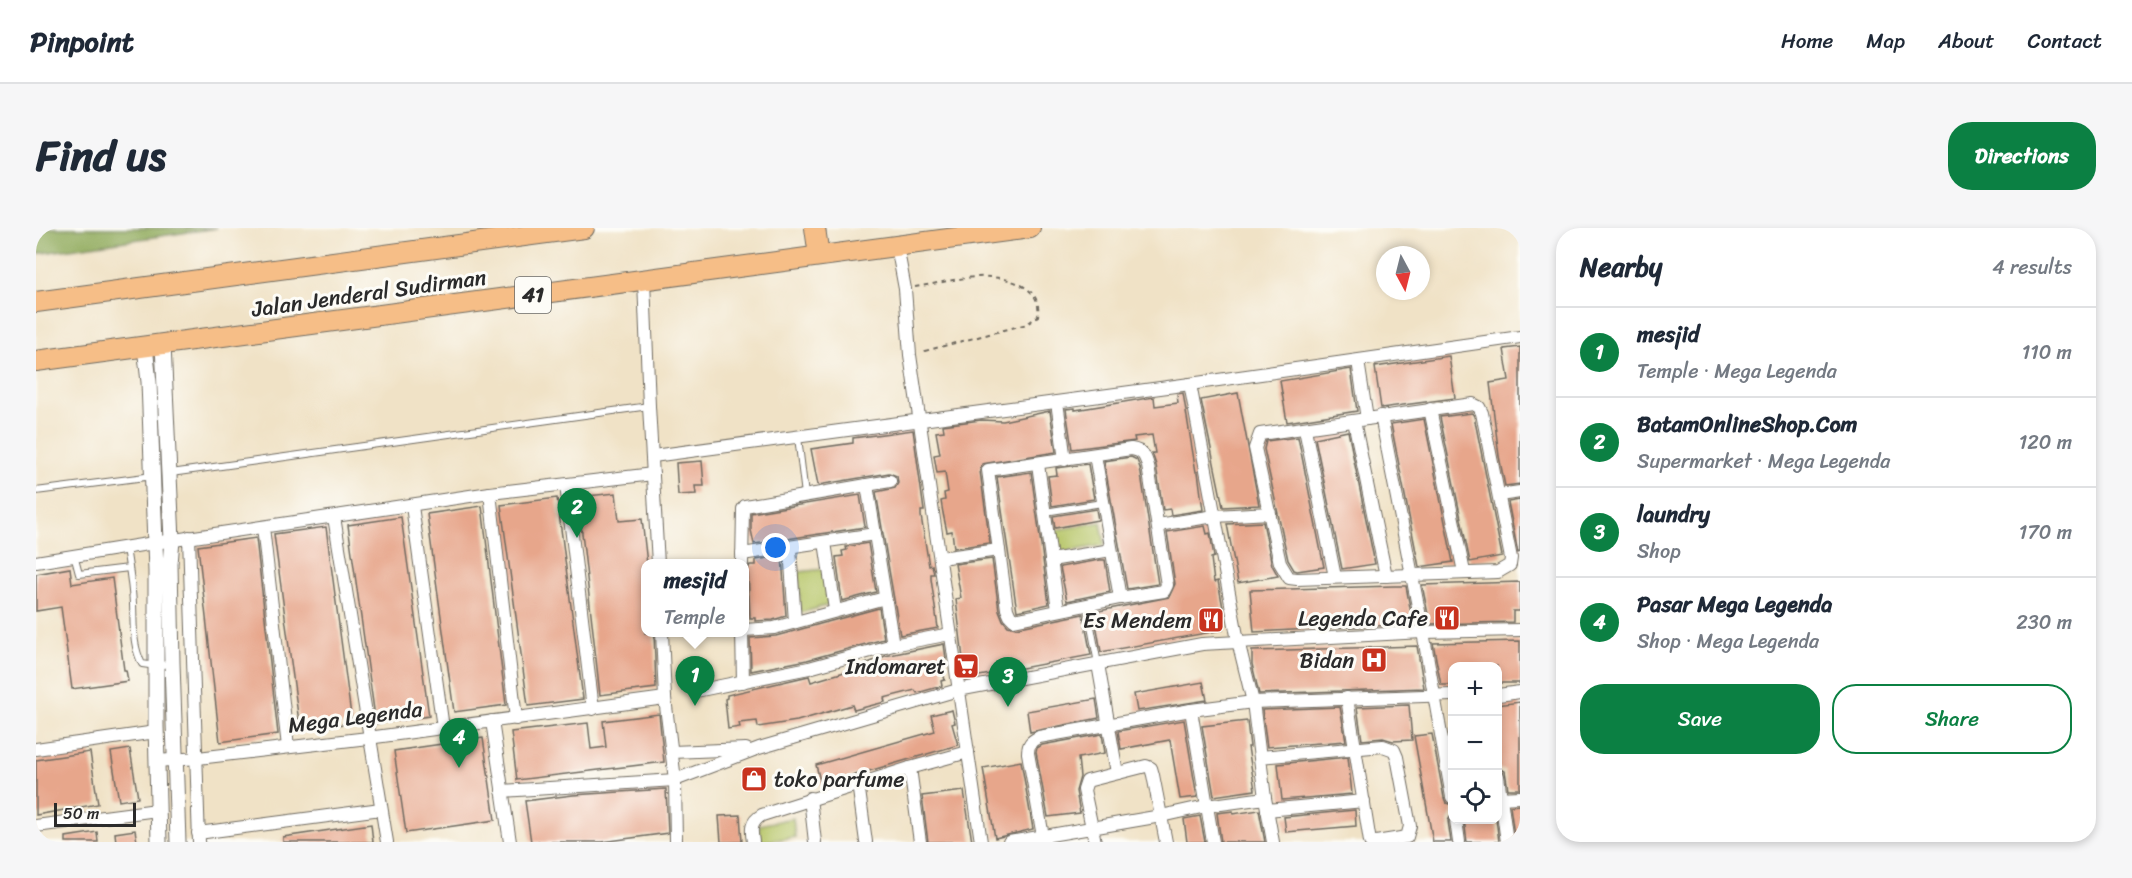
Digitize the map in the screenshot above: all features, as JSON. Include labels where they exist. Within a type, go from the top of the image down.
[{"type":"highway","name":"Jalan Jenderal Sudirman","points":[[36,302],[584,228]]},
{"type":"highway","points":[[815,228],[819,256]]},
{"type":"highway","name":"Jalan Jenderal Sudirman","points":[[36,361],[1030,228]]},
{"type":"street","points":[[897,246],[905,289],[910,355],[981,842]]},
{"type":"street","points":[[644,280],[658,559]]},
{"type":"street","points":[[653,456],[1520,337]]},
{"type":"street","points":[[154,346],[169,473],[172,540],[164,665],[156,732],[159,842]]},
{"type":"street","points":[[154,346],[149,382],[154,543],[175,760],[178,842]]},
{"type":"street","points":[[1358,361],[1360,420],[1386,576]]},
{"type":"street","points":[[1190,384],[1238,641],[1253,702],[1273,842]]},
{"type":"street","points":[[1057,402],[1065,460]]},
{"type":"street","points":[[1473,404],[1479,407],[1499,495],[1511,558],[1510,565],[1498,572],[1289,578],[1280,563],[1256,448],[1257,440],[1260,434],[1267,432],[1305,429],[1360,420],[1473,404]]},
{"type":"street","points":[[1430,409],[1464,572]]},
{"type":"street","points":[[1381,416],[1448,774]]},
{"type":"street","points":[[1305,429],[1335,577]]},
{"type":"street","points":[[1131,449],[1140,450],[1145,455],[1167,585],[1164,591],[1014,620],[1010,616],[988,470],[1095,455],[1131,449]]},
{"type":"street","points":[[1095,455],[1120,598]]},
{"type":"street","points":[[1038,464],[1058,610]]},
{"type":"street","points":[[153,476],[169,473]]},
{"type":"street","points":[[36,562],[189,537],[490,494],[653,474]]},
{"type":"street","points":[[875,534],[790,548],[742,559],[743,509],[745,506],[890,481]]},
{"type":"street","points":[[566,485],[593,709]]},
{"type":"street","points":[[867,485],[893,645]]},
{"type":"street","points":[[1499,495],[1520,492]]},
{"type":"street","points":[[490,494],[516,718]]},
{"type":"street","points":[[412,506],[443,728]]},
{"type":"street","points":[[1158,525],[1215,516],[1270,513]]},
{"type":"street","points":[[334,517],[368,738],[387,842]]},
{"type":"street","points":[[263,527],[288,747]]},
{"type":"street","points":[[189,537],[199,838],[381,809]]},
{"type":"street","points":[[825,542],[835,610]]},
{"type":"street","points":[[790,548],[795,622]]},
{"type":"street","points":[[940,558],[999,550]]},
{"type":"street","points":[[1051,560],[1111,550]]},
{"type":"street","points":[[749,630],[774,628],[885,598]]},
{"type":"street","points":[[502,791],[675,780],[759,748],[958,690],[1202,644],[1423,632],[1520,630]]},
{"type":"street","points":[[696,691],[809,668],[893,645],[950,633]]},
{"type":"street","points":[[662,637],[665,698],[675,780],[676,842]]},
{"type":"street","points":[[743,637],[743,682]]},
{"type":"street","points":[[1098,664],[1117,773]]},
{"type":"street","points":[[1502,694],[1520,692]]},
{"type":"street","points":[[1044,839],[1028,746],[1039,737],[1191,710],[1253,702],[1448,695]]},
{"type":"street","name":"Mega Legenda","points":[[157,761],[368,738],[665,698]]},
{"type":"street","points":[[1347,698],[1370,842]]},
{"type":"street","points":[[1191,710],[1213,842]]},
{"type":"street","points":[[492,721],[510,842]]},
{"type":"street","points":[[36,749],[156,732]]},
{"type":"street","points":[[1260,757],[1355,748],[1389,747],[1394,750],[1410,826],[1409,833],[1407,837],[1400,839],[1376,842]]},
{"type":"street","points":[[672,752],[759,748]]},
{"type":"street","points":[[753,842],[751,829],[755,819],[762,815],[858,783],[968,752]]},
{"type":"street","points":[[1095,842],[1084,785],[1091,778],[1146,766],[1151,768],[1166,842]]},
{"type":"street","points":[[910,768],[920,842]]},
{"type":"street","points":[[858,783],[866,842]]},
{"type":"street","points":[[1502,798],[1520,797]]},
{"type":"street","points":[[810,798],[815,842]]},
{"type":"street","points":[[1009,842],[1044,839],[1092,827],[1206,806],[1364,801]]},
{"type":"street","points":[[36,826],[157,810]]},
{"type":"street","points":[[1502,814],[1507,842]]},
{"type":"street","points":[[1457,824],[1459,842]]},
{"type":"lane","points":[[169,473],[649,406]]},
{"type":"lane","points":[[798,436],[805,495]]},
{"type":"lane","points":[[36,491],[153,476]]},
{"type":"lane","points":[[1045,512],[1102,503]]},
{"type":"lane","points":[[126,547],[133,604],[133,637],[137,654],[142,664],[164,665]]},
{"type":"lane","points":[[74,555],[79,574],[129,568]]},
{"type":"lane","points":[[1087,605],[1098,664]]},
{"type":"path","points":[[905,289],[987,275],[1008,278],[1026,288],[1035,296],[1039,307],[1038,316],[1026,324],[910,355]]},
{"type":"green space","points":[[36,228],[217,228],[36,254]]},
{"type":"green space","points":[[1101,522],[1105,545],[1059,553],[1055,530]]},
{"type":"green space","points":[[824,569],[829,605],[800,613],[799,572]]},
{"type":"green space","points":[[793,818],[795,837],[761,842],[759,825]]},
{"type":"building","points":[[1520,347],[1520,484],[1505,486],[1490,383],[1509,380],[1504,349]]},
{"type":"building","points":[[1449,356],[1455,398],[1381,408],[1375,367]]},
{"type":"building","points":[[1351,369],[1357,411],[1287,422],[1280,381]]},
{"type":"building","points":[[1183,393],[1203,510],[1171,515],[1170,509],[1163,510],[1152,453],[1155,453],[1152,435],[1134,437],[1135,441],[1072,449],[1066,409],[1075,408],[1075,410],[1154,397],[1155,406],[1178,403],[1177,394]]},
{"type":"building","points":[[1238,393],[1259,505],[1223,507],[1201,400]]},
{"type":"building","points":[[1050,411],[1056,452],[982,464],[980,471],[990,543],[954,548],[952,531],[947,532],[941,501],[945,500],[944,493],[948,492],[945,472],[937,473],[934,455],[940,454],[936,432],[944,431],[943,425],[981,420],[1003,421]]},
{"type":"building","points":[[1472,413],[1502,556],[1470,562],[1440,417]]},
{"type":"building","points":[[1424,419],[1453,562],[1419,567],[1391,424]]},
{"type":"building","points":[[913,430],[924,511],[921,511],[921,516],[929,566],[932,565],[934,574],[931,574],[931,579],[938,628],[900,635],[876,492],[895,488],[898,483],[897,476],[889,473],[818,485],[811,449],[853,443],[853,438]]},
{"type":"building","points":[[1348,431],[1375,564],[1342,569],[1315,438]]},
{"type":"building","points":[[1298,437],[1324,567],[1297,571],[1288,560],[1264,449],[1266,441]]},
{"type":"building","points":[[1131,457],[1137,460],[1140,468],[1158,584],[1127,589],[1104,461]]},
{"type":"building","points":[[702,461],[704,486],[695,486],[696,494],[678,495],[676,463]]},
{"type":"building","points":[[1088,464],[1094,499],[1052,506],[1048,476],[1057,475],[1056,468]]},
{"type":"building","points":[[1031,472],[1049,604],[1017,611],[997,477]]},
{"type":"building","points":[[616,493],[619,521],[642,519],[646,559],[641,559],[641,637],[654,637],[656,688],[600,695],[578,497]]},
{"type":"building","points":[[860,495],[865,527],[754,544],[751,513]]},
{"type":"building","points":[[557,498],[583,699],[528,706],[501,505]]},
{"type":"building","points":[[1520,500],[1520,552],[1518,553],[1508,502]]},
{"type":"building","points":[[482,506],[506,705],[454,712],[427,514]]},
{"type":"building","points":[[1096,509],[1098,520],[1055,528],[1053,516]]},
{"type":"building","points":[[401,517],[429,716],[376,724],[348,525]]},
{"type":"building","points":[[1263,522],[1272,565],[1278,576],[1238,583],[1227,524]]},
{"type":"building","points":[[1205,526],[1207,534],[1210,533],[1214,557],[1211,558],[1214,582],[1218,581],[1223,608],[1219,609],[1223,630],[1101,652],[1094,612],[1169,597],[1175,584],[1167,532]]},
{"type":"building","points":[[326,527],[352,723],[300,730],[274,534]]},
{"type":"building","points":[[256,538],[278,734],[220,742],[198,546]]},
{"type":"building","points":[[868,543],[876,592],[842,601],[836,557],[843,556],[842,551],[847,550],[846,547]]},
{"type":"building","points":[[782,556],[786,616],[773,620],[755,621],[755,618],[750,618],[749,567],[756,565],[756,560]]},
{"type":"building","points":[[992,559],[999,610],[1008,626],[1016,628],[1083,614],[1091,655],[974,677],[965,676],[956,599],[961,598],[955,564]]},
{"type":"building","points":[[1105,560],[1110,592],[1067,601],[1060,567]]},
{"type":"building","points":[[70,568],[72,584],[112,578],[124,670],[126,670],[128,681],[72,689],[61,607],[36,611],[36,574]]},
{"type":"building","points":[[1520,582],[1520,611],[1513,611],[1513,622],[1430,624],[1422,585]]},
{"type":"building","points":[[1406,586],[1413,624],[1254,632],[1250,590]]},
{"type":"building","points":[[879,608],[884,639],[807,660],[751,671],[750,638],[776,636]]},
{"type":"building","points":[[1520,641],[1520,683],[1502,683],[1502,662],[1448,662],[1448,685],[1441,685],[1433,643]]},
{"type":"building","points":[[944,644],[946,659],[940,661],[945,680],[941,681],[942,686],[884,698],[885,702],[854,710],[852,705],[797,721],[758,727],[757,721],[739,723],[740,727],[728,729],[725,699],[727,695],[809,676],[811,682],[851,670],[885,656]]},
{"type":"building","points":[[1417,646],[1424,688],[1259,694],[1252,664],[1252,651]]},
{"type":"building","points":[[1203,682],[1207,700],[1137,711],[1134,694]]},
{"type":"building","points":[[1096,699],[1099,718],[1030,732],[1027,711]]},
{"type":"building","points":[[1520,702],[1520,789],[1508,789],[1505,771],[1502,770],[1502,704]]},
{"type":"building","points":[[1409,705],[1412,740],[1393,741],[1383,738],[1362,740],[1357,707]]},
{"type":"building","points":[[1340,707],[1346,741],[1267,747],[1262,710]]},
{"type":"building","points":[[952,710],[955,723],[952,724],[958,745],[821,785],[816,765],[935,731],[931,715]]},
{"type":"building","points":[[659,714],[664,762],[517,780],[511,732],[588,723],[591,749],[606,747],[603,721]]},
{"type":"building","points":[[1184,720],[1197,797],[1180,799],[1170,740],[1121,749],[1118,731]]},
{"type":"building","points":[[1247,721],[1250,747],[1248,747],[1255,790],[1214,796],[1202,726]]},
{"type":"building","points":[[1102,734],[1105,753],[1078,758],[1080,777],[1076,791],[1080,813],[1048,817],[1037,748],[1042,745]]},
{"type":"building","points":[[1432,734],[1444,798],[1448,804],[1451,842],[1433,842],[1414,736]]},
{"type":"building","points":[[483,738],[495,820],[406,833],[394,751]]},
{"type":"building","points":[[130,749],[138,798],[119,801],[111,752]]},
{"type":"building","points":[[90,752],[98,804],[36,815],[36,760]]},
{"type":"building","points":[[1348,757],[1352,794],[1282,800],[1278,764]]},
{"type":"building","points":[[1021,761],[1033,829],[995,838],[983,768]]},
{"type":"building","points":[[666,789],[668,833],[602,842],[531,842],[525,801],[573,795]]},
{"type":"building","points":[[964,791],[972,842],[928,842],[922,796]]},
{"type":"building","points":[[1520,805],[1520,842],[1515,842],[1510,806]]},
{"type":"building","points":[[1259,810],[1265,842],[1221,842],[1217,813],[1233,811],[1233,814]]},
{"type":"building","points":[[1355,810],[1356,826],[1286,832],[1284,817]]},
{"type":"building","points":[[740,815],[742,842],[721,842],[719,816]]},
{"type":"building","points":[[1200,816],[1205,842],[1187,842],[1184,819]]},
{"type":"building","points":[[371,824],[373,842],[283,842],[283,837]]},
{"type":"building","points":[[1465,824],[1497,824],[1499,842],[1467,842]]},
{"type":"building","points":[[135,830],[137,842],[116,842],[115,833]]},
{"type":"building","points":[[97,832],[98,842],[66,842],[66,837]]},
{"type":"place","name":"BatamOnlineShop.Com","points":[[577,538]]},
{"type":"place","name":"Legenda Cafe","points":[[1447,618]]},
{"type":"place","name":"Es Mendem","points":[[1211,620]]},
{"type":"place","name":"Bidan","points":[[1374,660]]},
{"type":"place","name":"Indomaret","points":[[966,666]]},
{"type":"place","name":"mesjid","points":[[695,706]]},
{"type":"place","name":"laundry","points":[[1008,707]]},
{"type":"place","name":"Pasar Mega Legenda","points":[[459,768]]},
{"type":"place","name":"toko parfume","points":[[754,779]]}]
